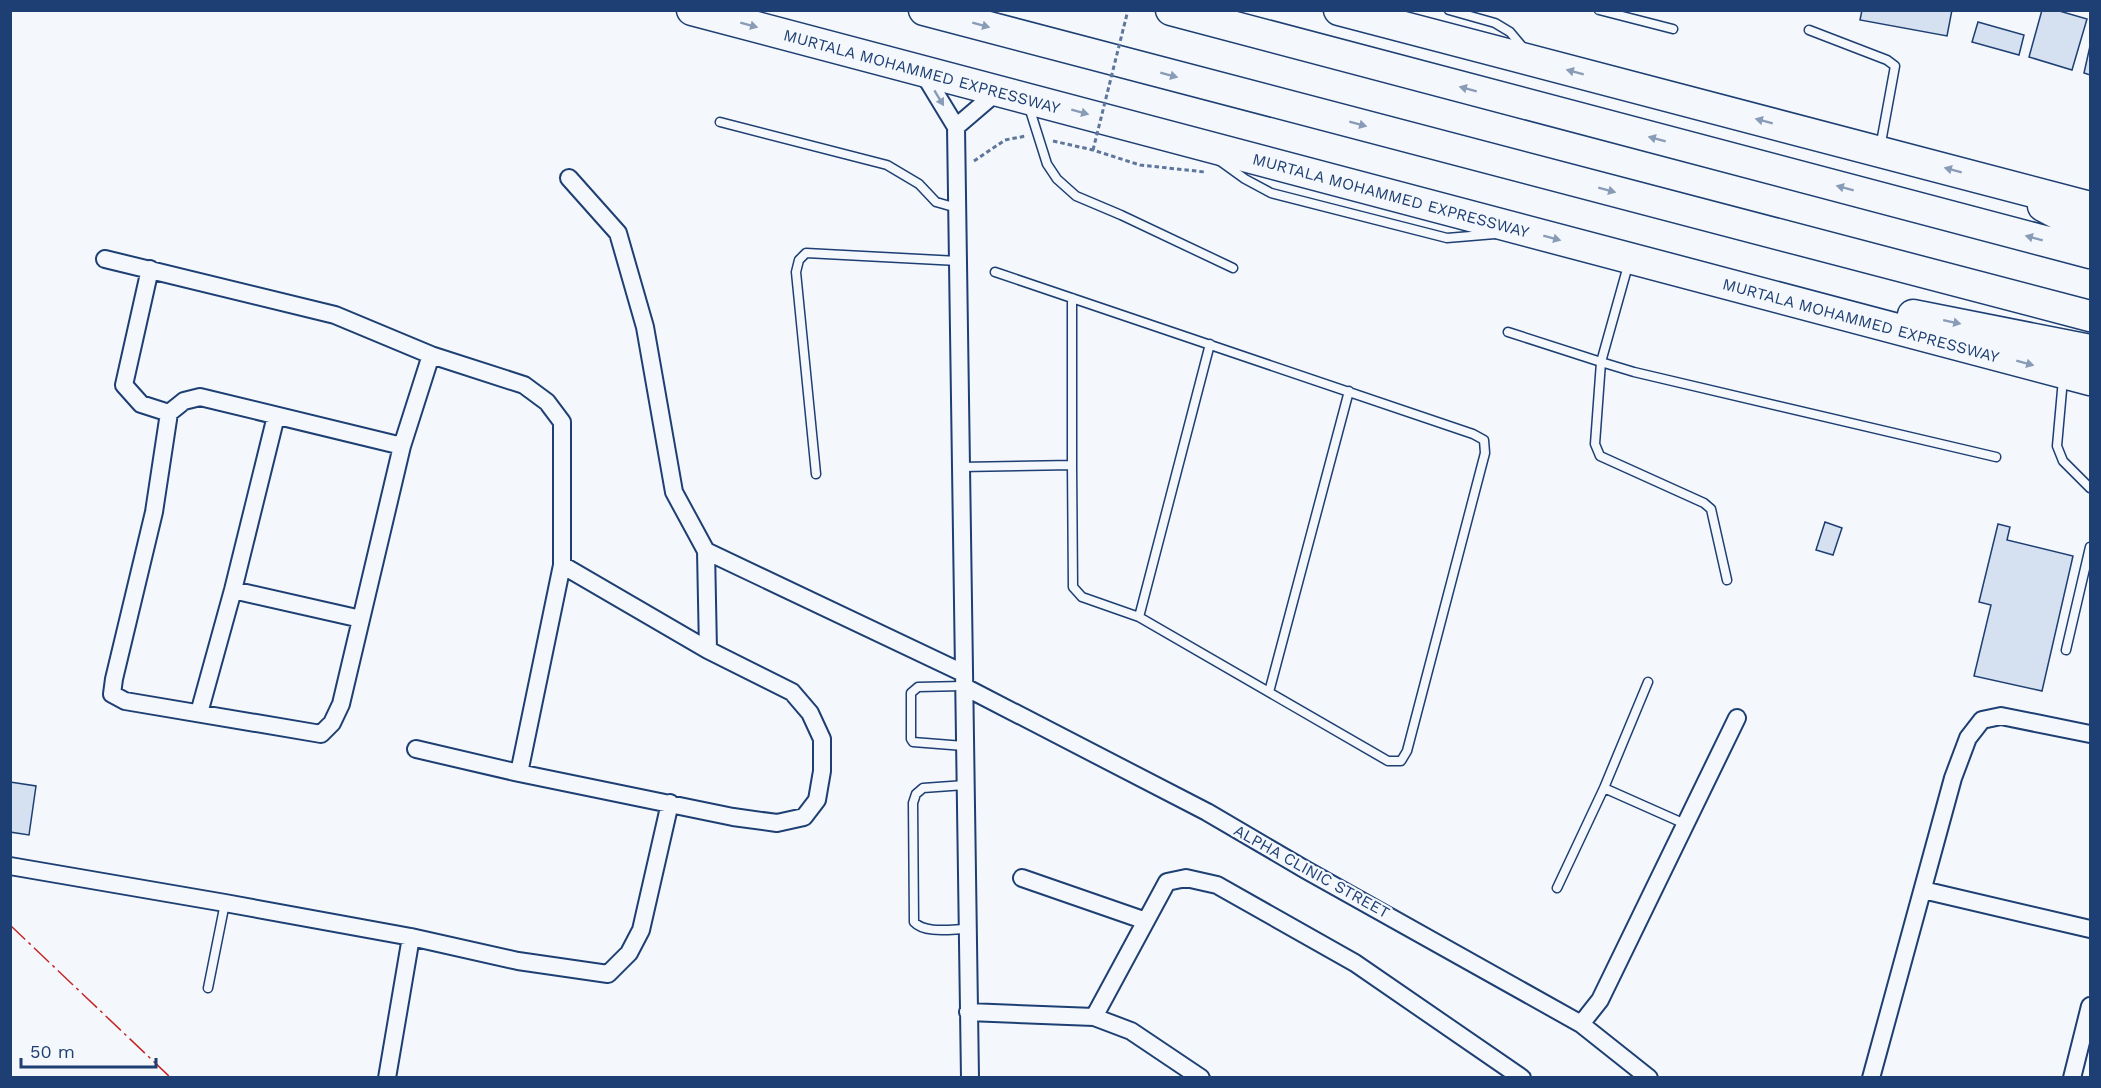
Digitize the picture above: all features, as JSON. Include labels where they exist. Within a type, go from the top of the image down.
[{"type":"highway","name":"MURTALA MOHAMMED EXPRESSWAY","points":[[692,10],[2077,376]]},
{"type":"highway","points":[[924,10],[2091,316]]},
{"type":"highway","points":[[1172,10],[2091,253]]},
{"type":"highway","points":[[1339,10],[2091,207]]},
{"type":"highway","points":[[2000,183],[2091,231]]},
{"type":"highway","points":[[1790,301],[1925,316],[2091,350]]},
{"type":"street","points":[[921,70],[956,127],[970,1077]]},
{"type":"street","points":[[956,127],[1012,94]]},
{"type":"street","points":[[570,178],[618,233],[645,327],[674,492],[706,551],[708,650]]},
{"type":"street","points":[[105,259],[335,315],[431,356],[524,385],[547,402],[562,422],[562,565],[519,773]]},
{"type":"street","points":[[150,269],[124,385],[141,404],[169,413]]},
{"type":"street","points":[[402,446],[200,397],[184,401],[169,413],[154,512],[112,694],[126,701],[321,734],[332,723],[341,704],[402,446],[431,356]]},
{"type":"street","points":[[199,713],[233,590],[276,416]]},
{"type":"street","name":"ALPHA CLINIC STREET","points":[[706,551],[963,680],[1207,812],[1581,1024],[1649,1077]]},
{"type":"street","points":[[416,749],[519,773],[733,817],[777,823],[804,817],[817,800],[822,771],[822,739],[810,713],[792,692],[708,650],[562,565]]},
{"type":"street","points":[[233,590],[361,619]]},
{"type":"street","points":[[1870,1077],[1953,778],[1968,738],[1982,720],[2001,716],[2091,734]]},
{"type":"street","points":[[1581,1024],[1600,1000],[1737,718]]},
{"type":"street","points":[[10,866],[411,937],[518,961],[608,974],[629,953],[641,930],[670,803]]},
{"type":"street","points":[[1022,878],[1146,921]]},
{"type":"street","points":[[1094,1017],[1167,882],[1186,878],[1217,885],[1355,963],[1522,1077]]},
{"type":"street","points":[[1923,890],[2091,929]]},
{"type":"street","points":[[387,1077],[411,937]]},
{"type":"street","points":[[2072,1077],[2091,1006]]},
{"type":"street","points":[[968,1012],[1094,1017],[1131,1031],[1201,1077]]},
{"type":"lane","points":[[1449,10],[1495,23],[1510,32],[1535,62]]},
{"type":"lane","points":[[1599,10],[1673,29]]},
{"type":"lane","points":[[1809,30],[1887,60],[1895,66],[1879,151]]},
{"type":"lane","points":[[1012,94],[1038,137],[1047,164],[1057,179],[1076,196],[1233,268]]},
{"type":"lane","points":[[720,122],[887,165],[919,184],[936,202],[957,208]]},
{"type":"lane","points":[[816,474],[796,272],[799,260],[806,253],[958,261]]},
{"type":"lane","points":[[1630,258],[1601,362],[1595,444],[1600,456],[1704,503],[1711,509],[1727,580]]},
{"type":"lane","points":[[995,272],[1349,391],[1473,434],[1484,440],[1485,453],[1407,751],[1401,761],[1388,761],[1139,618],[1082,597],[1073,587],[1072,298]]},
{"type":"lane","points":[[1508,332],[1646,375],[1996,457]]},
{"type":"lane","points":[[1139,618],[1210,344]]},
{"type":"lane","points":[[2077,376],[2057,446],[2064,461],[2091,488]]},
{"type":"lane","points":[[1269,692],[1349,391]]},
{"type":"lane","points":[[961,467],[1072,465]]},
{"type":"lane","points":[[2066,650],[2091,548]]},
{"type":"lane","points":[[963,680],[918,687],[913,690],[911,693],[911,739],[913,742],[964,746]]},
{"type":"lane","points":[[1557,888],[1604,788],[1648,682]]},
{"type":"lane","points":[[965,785],[923,788],[916,794],[913,803],[914,922],[918,926],[927,928],[967,929]]},
{"type":"lane","points":[[1604,788],[1685,824]]},
{"type":"lane","points":[[208,988],[225,903]]},
{"type":"path","points":[[1093,150],[1128,10]]},
{"type":"path","points":[[956,170],[980,158],[1005,140],[1022,136],[1038,137],[1093,150],[1140,165],[1211,173]]},
{"type":"building","points":[[1862,10],[1952,10],[1947,36],[1860,20]]},
{"type":"building","points":[[2042,10],[2056,10],[2087,19],[2072,70],[2029,57]]},
{"type":"building","points":[[1978,22],[2024,35],[2019,55],[1972,42]]},
{"type":"building","points":[[2090,46],[2090,75],[2084,73]]},
{"type":"building","points":[[1825,522],[1842,528],[1833,555],[1816,550]]},
{"type":"building","points":[[1998,524],[2010,527],[2007,540],[2073,556],[2042,691],[1974,676],[1991,605],[1979,602]]},
{"type":"building","points":[[10,782],[36,786],[29,835],[10,832]]},
{"type":"power","points":[[10,925],[171,1078]]}]
